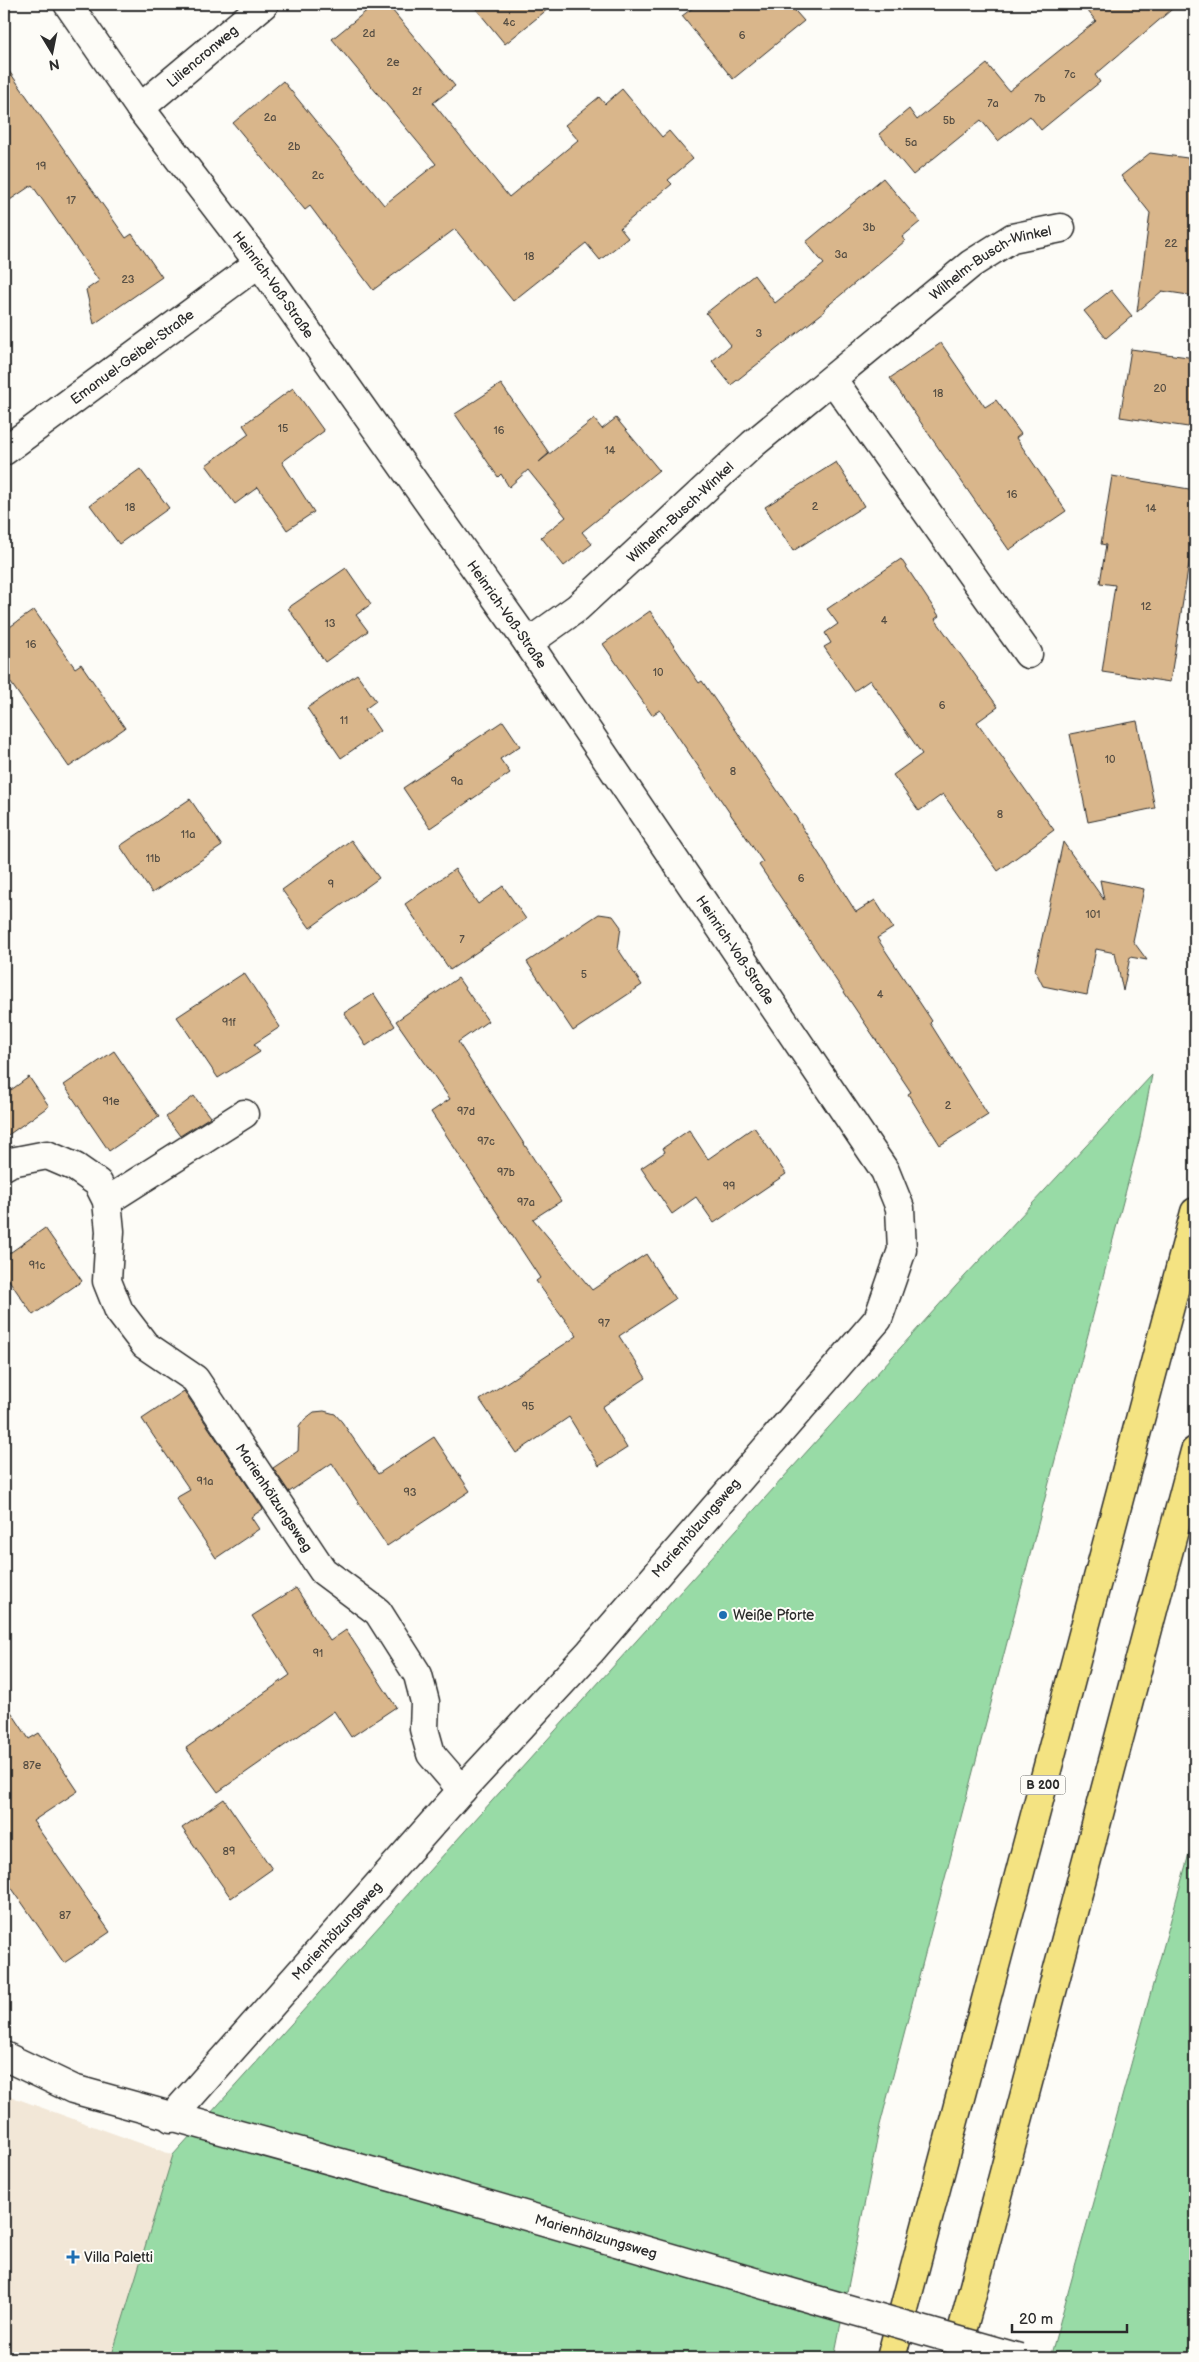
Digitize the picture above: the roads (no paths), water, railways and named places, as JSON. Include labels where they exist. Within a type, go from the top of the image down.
[{"type":"highway","name":"B 200","points":[[891,2358],[1195,1212]]},
{"type":"highway","points":[[955,2358],[1195,1451]]},
{"type":"street","name":"Heinrich-Voß-Straße","points":[[68,4],[140,108],[259,263],[528,643],[885,1171],[900,1208],[902,1250]]},
{"type":"street","name":"Liliencronweg","points":[[140,108],[264,4]]},
{"type":"street","name":"Wilhelm-Busch-Winkel","points":[[528,643],[578,608],[753,444],[833,380],[971,264],[1012,238],[1061,228]]},
{"type":"street","name":"Emanuel-Geibel-Straße","points":[[4,451],[259,263]]},
{"type":"street","points":[[833,380],[1028,654]]},
{"type":"street","points":[[107,1201],[244,1114]]},
{"type":"street","name":"Marienhölzungsweg","points":[[4,1166],[11,1162],[47,1155],[75,1167],[98,1183],[107,1201],[110,1231],[107,1281],[119,1311],[145,1345],[196,1379],[323,1571],[378,1612],[418,1676],[425,1702],[424,1729],[430,1754],[462,1790]]},
{"type":"street","name":"Marienhölzungsweg","points":[[171,2118],[462,1790],[590,1652],[878,1319],[902,1250]]},
{"type":"street","name":"Marienhölzungsweg","points":[[4,2056],[73,2089],[171,2118],[406,2181],[1019,2358]]},
{"type":"place","name":"Weiße Pforte","points":[[723,1615]]},
{"type":"place","name":"Villa Paletti","points":[[73,2257]]}]
